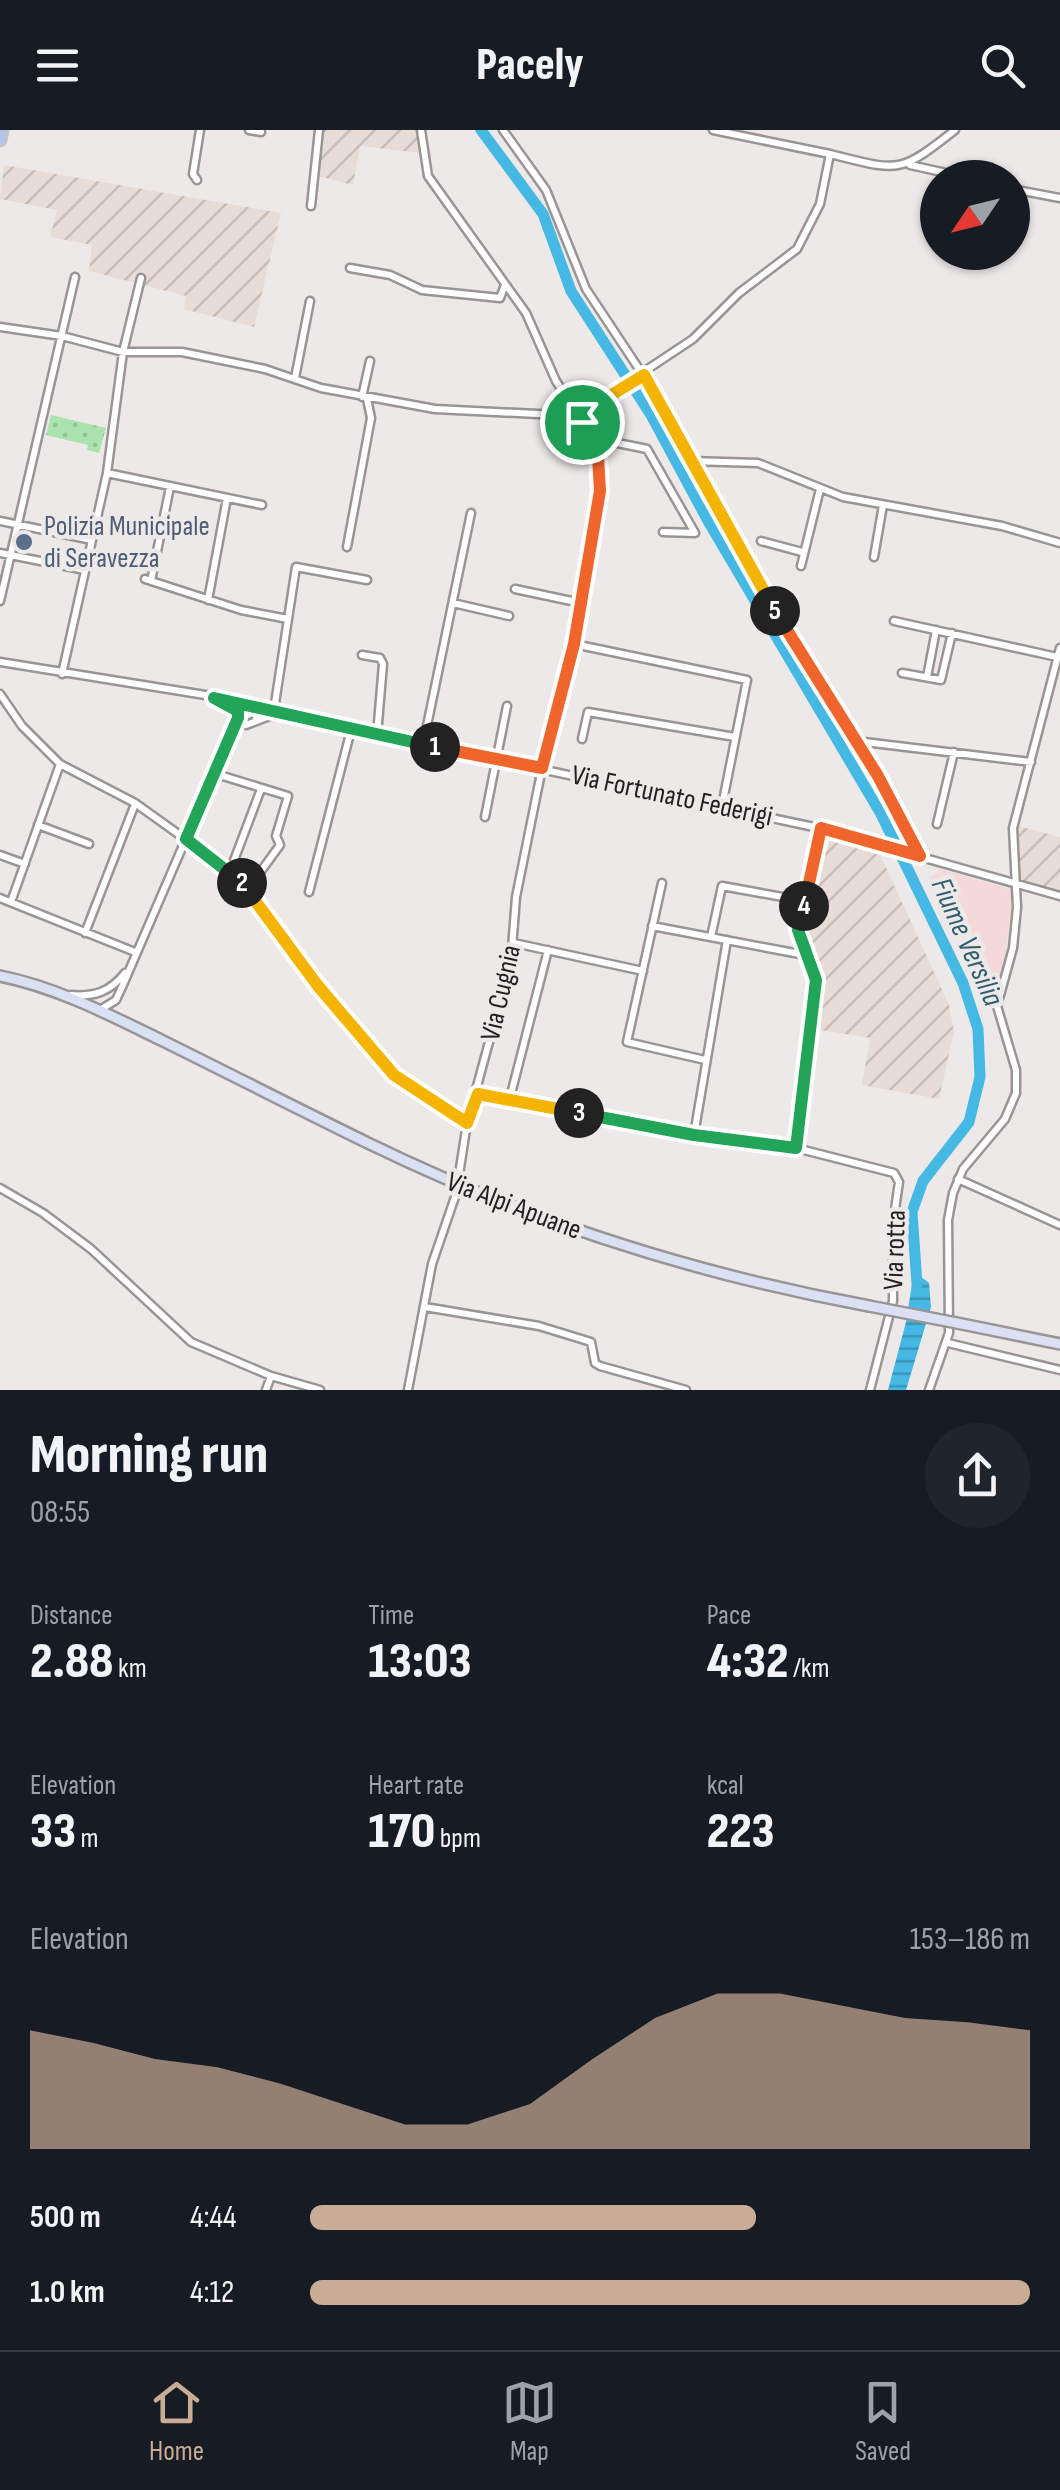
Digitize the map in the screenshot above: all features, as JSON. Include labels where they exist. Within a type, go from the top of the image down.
[{"type":"main road","points":[[0,140],[2,130]]},
{"type":"main road","name":"Via Alpi Apuane","points":[[0,976],[120,1020],[458,1186],[676,1264],[1060,1344]]},
{"type":"street","points":[[197,180],[193,168],[200,130]]},
{"type":"street","points":[[249,130],[261,132]]},
{"type":"street","points":[[310,206],[319,130]]},
{"type":"street","points":[[421,130],[420,148],[428,176],[526,313],[577,416],[593,438],[648,449],[694,534],[662,532]]},
{"type":"street","points":[[503,130],[546,190],[586,290],[642,376],[855,740],[916,854]]},
{"type":"street","points":[[713,130],[873,165],[920,166]]},
{"type":"street","points":[[910,164],[954,130]]},
{"type":"street","points":[[0,327],[62,336],[123,352],[182,352],[365,397],[435,409],[577,416],[642,376],[710,326],[740,292],[797,248],[820,204],[830,154]]},
{"type":"street","points":[[1030,192],[1060,198]]},
{"type":"street","points":[[350,268],[390,275],[411,288],[482,298],[500,298],[505,284]]},
{"type":"street","points":[[0,601],[75,277]]},
{"type":"street","points":[[62,674],[106,472],[123,352],[140,278]]},
{"type":"street","points":[[295,378],[310,301]]},
{"type":"street","points":[[347,546],[371,418],[365,397],[370,361]]},
{"type":"street","name":"Via Cugnia","points":[[408,1390],[432,1264],[458,1186],[467,1123],[478,1094],[514,944],[516,897],[542,768],[574,644],[600,491],[593,438]]},
{"type":"street","points":[[690,462],[758,463],[820,489],[1002,526],[1060,543]]},
{"type":"street","points":[[106,472],[262,505]]},
{"type":"street","points":[[170,486],[148,580],[208,600],[288,619]]},
{"type":"street","points":[[801,566],[820,489]]},
{"type":"street","points":[[208,600],[227,498]]},
{"type":"street","points":[[874,557],[884,504]]},
{"type":"street","points":[[423,744],[471,513]]},
{"type":"street","points":[[0,521],[92,540]]},
{"type":"street","points":[[761,540],[802,552]]},
{"type":"street","points":[[0,553],[85,570]]},
{"type":"street","points":[[225,749],[253,722],[277,711],[296,567],[368,580]]},
{"type":"street","points":[[515,589],[581,603]]},
{"type":"street","points":[[454,603],[509,616]]},
{"type":"street","points":[[894,621],[1059,651],[1013,828],[1018,884],[1013,948],[997,1006],[1016,1070],[1016,1093],[1004,1120],[958,1179],[948,1220],[948,1343],[929,1390]]},
{"type":"street","points":[[928,677],[936,630]]},
{"type":"street","points":[[902,673],[941,680],[952,634]]},
{"type":"street","points":[[574,644],[747,680],[722,806]]},
{"type":"street","points":[[362,654],[380,658],[383,664],[378,735]]},
{"type":"street","points":[[0,662],[214,698],[253,722]]},
{"type":"street","points":[[0,694],[22,726],[60,764],[135,803],[230,870],[318,986],[394,1075],[467,1123]]},
{"type":"street","points":[[485,816],[508,706]]},
{"type":"street","points":[[240,711],[256,710],[253,722]]},
{"type":"street","name":"Via Fortunato Federigi","points":[[256,710],[277,711],[351,730],[821,828],[1060,896]]},
{"type":"street","points":[[120,1020],[116,1000],[134,952],[240,711]]},
{"type":"street","points":[[582,738],[588,712],[735,737]]},
{"type":"street","points":[[309,892],[351,730]]},
{"type":"street","points":[[855,740],[1031,762]]},
{"type":"street","points":[[937,824],[954,752]]},
{"type":"street","points":[[10,902],[60,764]]},
{"type":"street","points":[[213,773],[288,796],[276,836],[280,845],[248,889]]},
{"type":"street","points":[[230,870],[262,789]]},
{"type":"street","points":[[85,933],[135,803]]},
{"type":"street","points":[[38,825],[89,844]]},
{"type":"street","points":[[796,1148],[816,980],[798,930],[821,828]]},
{"type":"street","points":[[0,855],[25,864]]},
{"type":"street","points":[[662,883],[627,1042],[705,1060]]},
{"type":"street","points":[[711,937],[722,886],[805,901]]},
{"type":"street","points":[[0,898],[134,952]]},
{"type":"street","points":[[652,926],[806,955]]},
{"type":"street","points":[[694,1135],[726,940]]},
{"type":"street","points":[[514,944],[644,971]]},
{"type":"street","points":[[510,1098],[548,950]]},
{"type":"street","points":[[99,1011],[108,990],[128,968]]},
{"type":"street","points":[[59,995],[88,997],[108,990]]},
{"type":"street","points":[[99,1011],[116,1000]]},
{"type":"street","name":"Via rotta","points":[[478,1094],[694,1135],[796,1148],[899,1177],[893,1301],[870,1390]]},
{"type":"street","points":[[958,1179],[1060,1226]]},
{"type":"street","points":[[0,1188],[43,1213],[104,1260],[192,1342],[271,1376],[320,1390]]},
{"type":"street","points":[[425,1307],[539,1326],[591,1342],[595,1363],[600,1366],[686,1390]]},
{"type":"street","points":[[948,1343],[1060,1370]]},
{"type":"street","points":[[266,1390],[271,1376]]},
{"type":"shaded area","points":[[320,130],[426,130],[423,153],[360,146],[353,185],[315,175]]},
{"type":"shaded area","points":[[4,165],[281,213],[254,327],[184,309],[186,296],[89,271],[92,245],[50,237],[57,210],[0,199]]},
{"type":"shaded area","points":[[1018,826],[1060,837],[1060,891],[1021,880]]},
{"type":"shaded area","points":[[828,834],[878,850],[949,1005],[954,1032],[939,1099],[862,1085],[870,1038],[815,1029],[821,976],[804,934]]},
{"type":"shaded area","points":[[940,869],[1013,890],[1004,967],[992,994],[931,878]]},
{"type":"green space","points":[[51,415],[106,428],[99,453],[87,450],[88,445],[46,435]]},
{"type":"water","points":[[914,1271],[929,1283],[931,1307],[906,1390],[888,1390],[906,1322]]},
{"type":"waterway","name":"Fiume Versilia","points":[[481,130],[543,214],[571,291],[651,415],[708,521],[881,814],[963,983],[978,1029],[980,1077],[969,1122],[923,1181],[912,1212],[917,1284]]},
{"type":"place","name":"Polizia Municipale di Seravezza","points":[[24,542]]},
{"type":"route","points":[[644,375],[754,574],[878,776],[920,856],[821,828],[798,930],[816,980],[796,1148],[694,1135],[487,1094],[478,1094],[467,1123],[424,1099],[377,1058],[318,986],[248,889],[230,870],[186,839],[238,718],[238,711],[214,698],[542,768],[574,644],[600,491],[598,456],[593,438],[582,422],[577,416],[644,375]]}]
